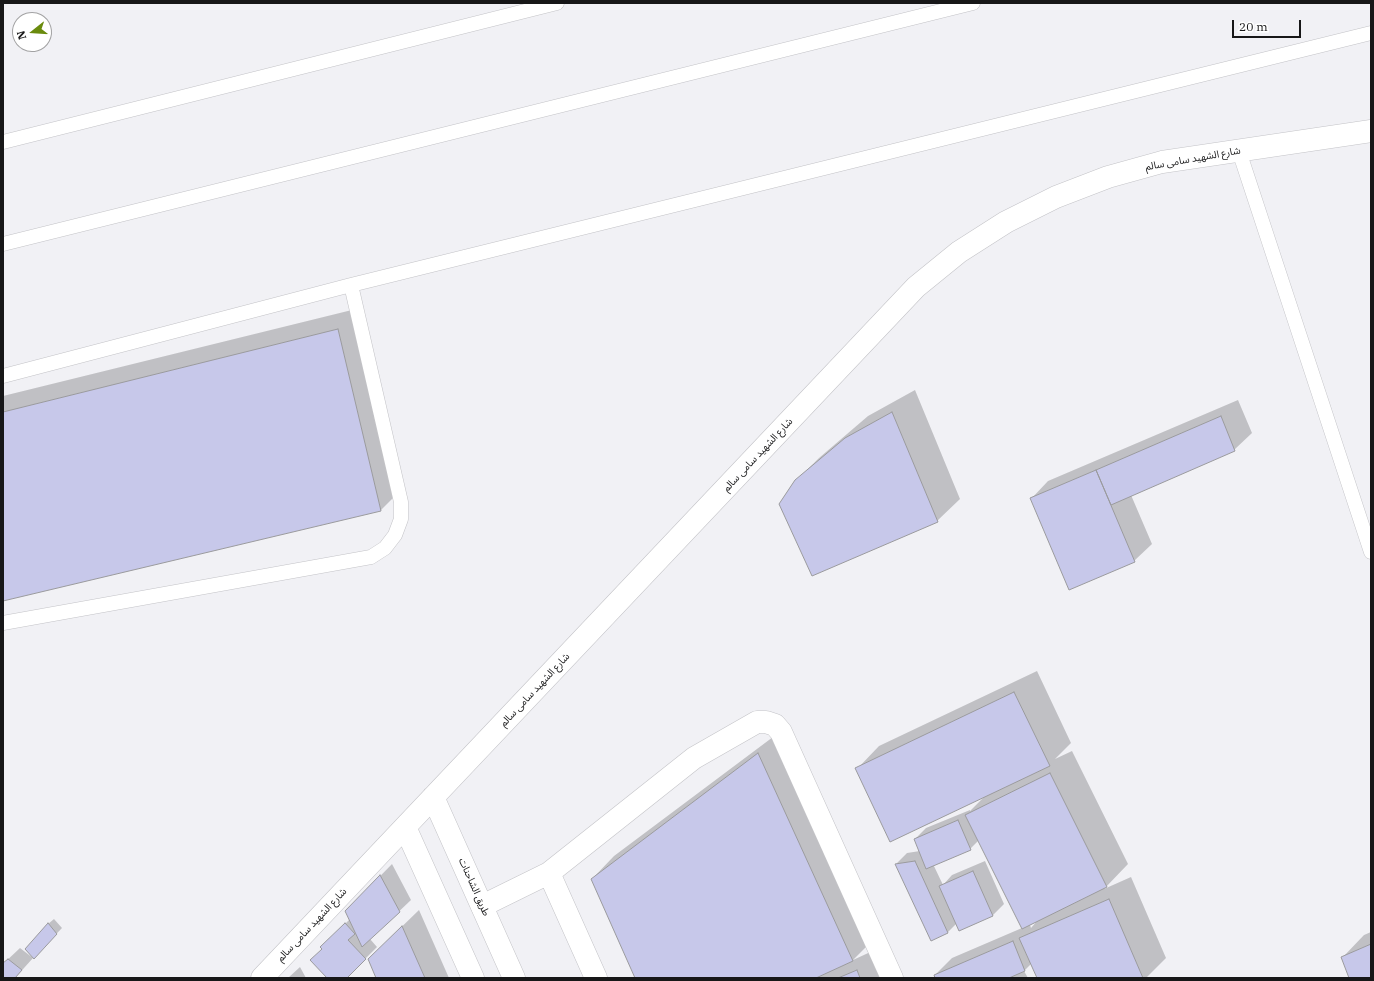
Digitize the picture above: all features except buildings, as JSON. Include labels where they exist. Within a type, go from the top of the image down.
[{"type":"main road","name":"شارع الشهيد سامى سالم","points":[[262,978],[916,287],[959,252],[1006,222],[1056,197],[1108,176],[1162,162],[1371,131]]},
{"type":"main road","points":[[482,906],[549,873],[694,758],[758,722],[766,722],[775,725],[781,732],[892,978]]},
{"type":"main road","name":"طريق الشاحنات","points":[[434,797],[514,978]]},
{"type":"main road","points":[[405,827],[473,978]]},
{"type":"main road","points":[[549,873],[596,978]]},
{"type":"lane","points":[[3,142],[557,3]]},
{"type":"lane","points":[[3,244],[973,3]]},
{"type":"lane","points":[[3,376],[351,284],[1371,33]]},
{"type":"lane","points":[[1239,150],[1371,552]]},
{"type":"lane","points":[[3,623],[371,557],[385,548],[395,535],[400,519],[401,502],[351,284]]}]
